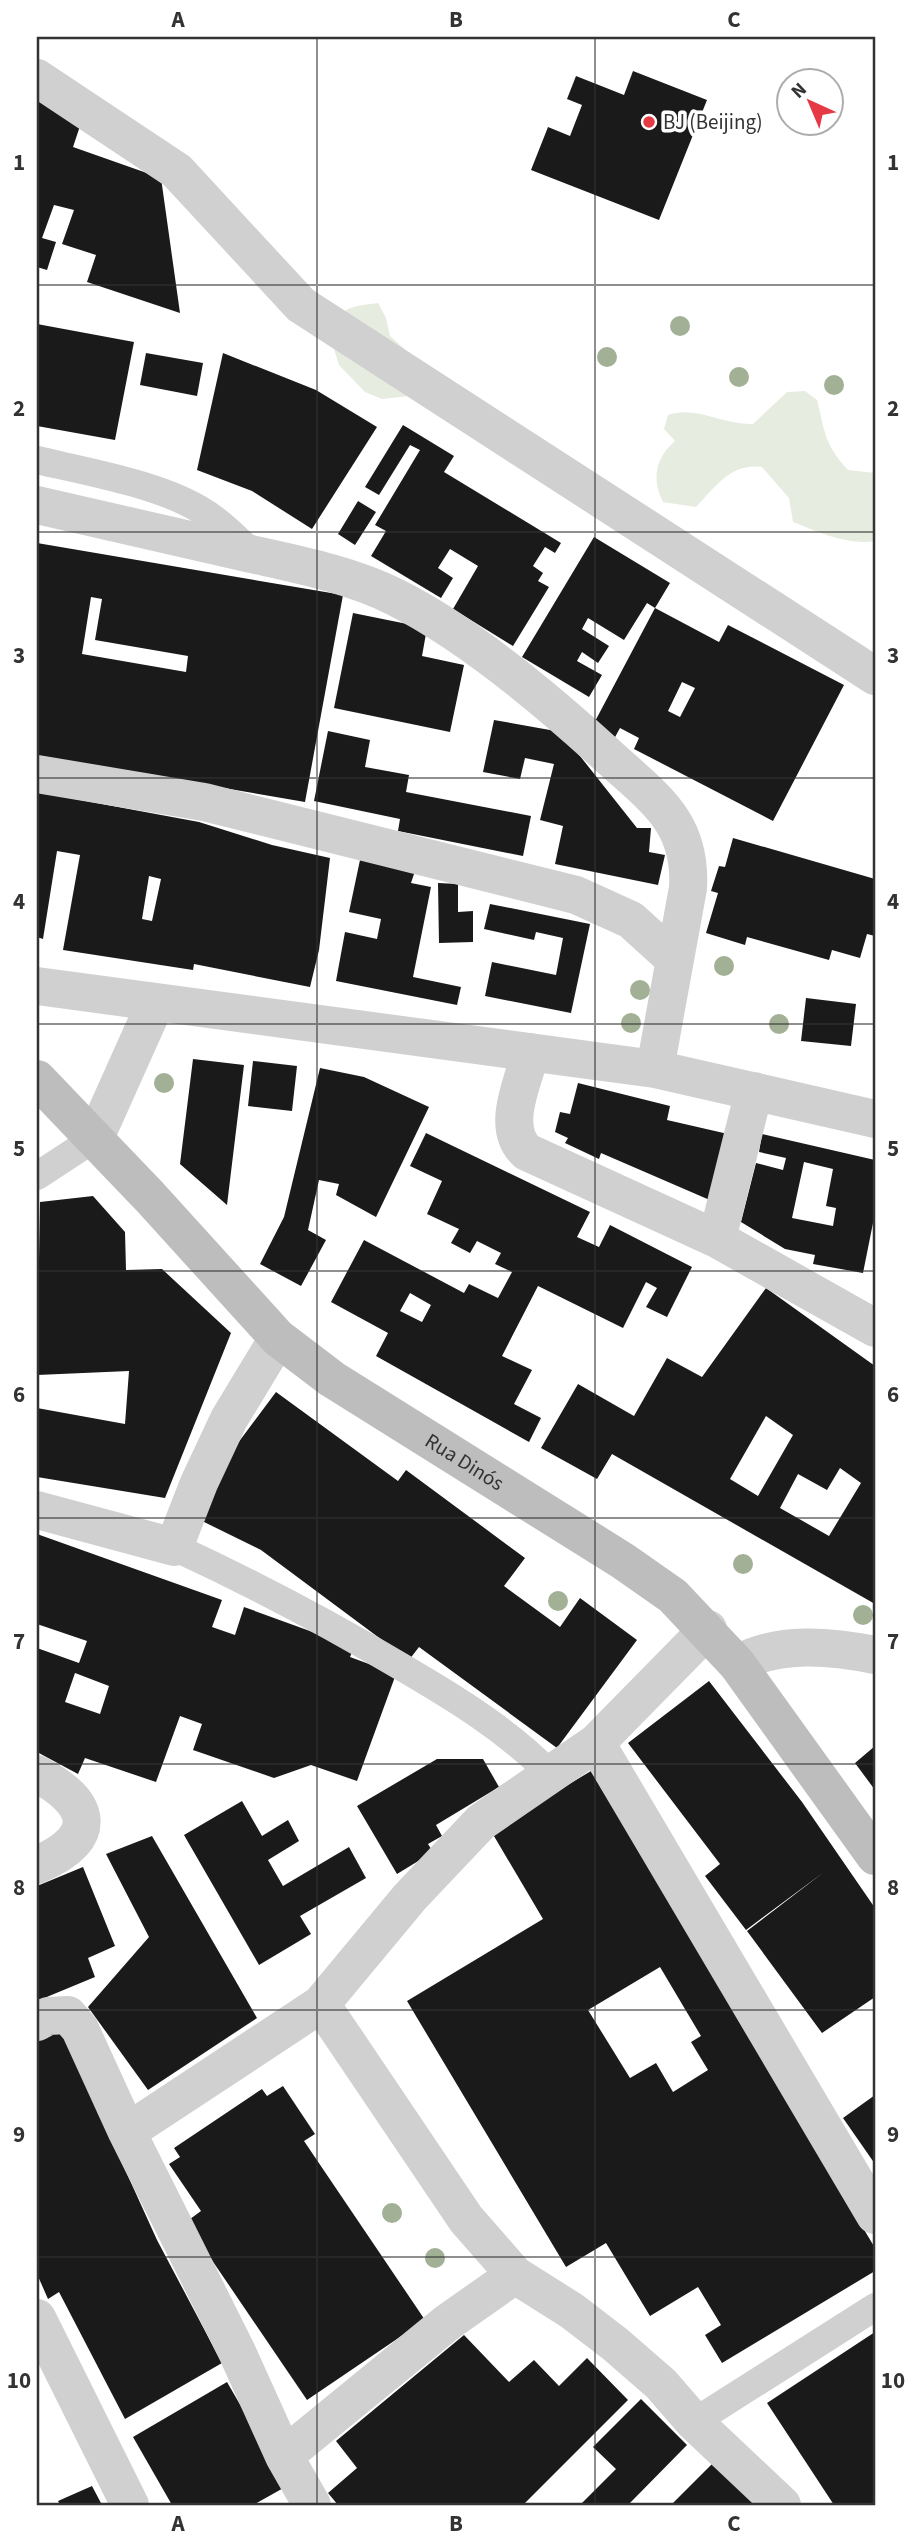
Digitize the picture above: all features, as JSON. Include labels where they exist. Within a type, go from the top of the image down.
[{"type":"street","points":[[37,78],[177,171],[302,305],[875,676]]},
{"type":"street","points":[[37,505],[304,565],[395,597],[460,638],[555,709],[655,800],[685,843],[689,864],[688,888],[655,1069]]},
{"type":"street","points":[[37,774],[204,802],[576,895],[631,919],[674,959]]},
{"type":"street","points":[[37,986],[155,1004],[655,1069],[875,1119]]},
{"type":"street","points":[[95,1139],[155,1004]]},
{"type":"street","points":[[531,1052],[514,1121],[514,1134],[519,1145],[527,1152],[717,1238],[875,1326]]},
{"type":"street","name":"Rua Dinós","points":[[37,1079],[278,1338],[332,1379],[623,1561],[673,1596],[708,1629],[737,1664],[875,1856]]},
{"type":"street","points":[[717,1238],[754,1091]]},
{"type":"street","points":[[37,1510],[174,1547],[229,1419],[278,1338]]},
{"type":"street","points":[[127,2132],[321,2004],[410,1897],[481,1822],[596,1743],[708,1629]]},
{"type":"street","points":[[737,1664],[758,1652],[781,1648],[856,1651],[875,1655]]},
{"type":"street","points":[[596,1743],[875,2215]]},
{"type":"street","points":[[37,1774],[61,1787],[76,1801],[81,1816],[80,1831],[69,1847],[37,1865]]},
{"type":"street","points":[[321,2004],[466,2219],[515,2275],[572,2311],[615,2344],[661,2384],[694,2422],[782,2505]]},
{"type":"street","points":[[37,2022],[48,2016],[68,2015],[80,2029],[127,2132],[237,2352],[284,2456],[312,2505]]},
{"type":"street","points":[[284,2456],[448,2322],[515,2275]]},
{"type":"street","points":[[37,2318],[130,2505]]},
{"type":"lane","points":[[37,460],[138,485],[197,507],[223,525],[253,554]]},
{"type":"lane","points":[[37,1176],[95,1139]]},
{"type":"lane","points":[[174,1547],[272,1592],[456,1699],[528,1751],[551,1775]]},
{"type":"lane","points":[[694,2422],[875,2307]]},
{"type":"shaded area","points":[[378,303],[386,318],[390,336],[409,353],[427,394],[382,399],[365,392],[339,365],[329,333],[338,317],[348,309]]},
{"type":"shaded area","points":[[805,391],[817,400],[826,437],[840,461],[848,470],[875,473],[875,541],[844,540],[793,522],[789,498],[762,467],[733,472],[717,484],[696,507],[663,502],[657,485],[657,469],[663,454],[675,441],[664,429],[668,415],[688,412],[753,424],[787,392]]},
{"type":"building","points":[[633,71],[707,100],[659,220],[531,170],[548,127],[570,136],[582,105],[567,99],[576,76],[624,95]]},
{"type":"building","points":[[37,99],[82,120],[73,147],[161,178],[180,313],[87,282],[96,255],[62,244],[74,210],[54,205],[42,238],[56,242],[47,270],[37,267]]},
{"type":"building","points":[[37,324],[134,342],[115,440],[37,426]]},
{"type":"building","points":[[146,353],[203,363],[197,396],[140,385]]},
{"type":"building","points":[[223,353],[316,390],[377,427],[312,529],[252,491],[197,470]]},
{"type":"building","points":[[403,425],[454,456],[444,472],[561,543],[555,553],[545,547],[533,566],[543,573],[538,581],[549,587],[513,646],[453,609],[478,566],[450,549],[438,568],[453,578],[441,598],[371,556],[386,531],[375,525],[420,450],[410,445],[379,495],[365,487]]},
{"type":"building","points":[[358,501],[376,512],[355,545],[338,534]]},
{"type":"building","points":[[594,537],[670,583],[655,608],[647,603],[624,640],[588,618],[582,629],[609,646],[598,663],[582,652],[577,661],[602,675],[589,697],[522,657]]},
{"type":"building","points":[[37,543],[343,595],[305,802],[37,756]],"holes":[[[91,597],[102,599],[95,640],[188,656],[186,672],[82,654]]]},
{"type":"building","points":[[655,608],[719,642],[728,625],[844,685],[773,821],[634,749],[639,738],[620,728],[614,739],[592,727]],"holes":[[[682,682],[695,688],[680,717],[668,711]]]},
{"type":"building","points":[[353,613],[427,628],[422,656],[464,665],[450,732],[334,708]]},
{"type":"building","points":[[494,720],[561,732],[637,828],[651,828],[649,852],[665,855],[658,885],[555,864],[563,826],[540,820],[554,764],[525,758],[520,779],[483,772]]},
{"type":"building","points":[[328,731],[370,740],[365,767],[409,775],[406,792],[531,816],[523,856],[398,831],[400,819],[314,801]]},
{"type":"building","points":[[37,792],[199,822],[272,845],[330,858],[319,950],[310,987],[194,964],[193,970],[63,950],[80,855],[57,851],[43,939],[37,937]],"holes":[[[149,876],[161,879],[152,921],[142,919]]]},
{"type":"building","points":[[733,838],[875,879],[875,936],[867,934],[860,958],[832,950],[829,960],[747,937],[745,945],[706,933],[718,893],[711,891],[719,866],[725,867]]},
{"type":"building","points":[[360,860],[415,871],[411,883],[431,887],[413,977],[461,987],[457,1005],[336,981],[345,932],[377,939],[381,919],[349,912]]},
{"type":"building","points":[[438,883],[458,884],[458,912],[473,911],[473,942],[439,943]]},
{"type":"building","points":[[490,904],[590,924],[571,1013],[485,996],[492,962],[556,975],[563,938],[536,932],[534,940],[484,929]]},
{"type":"building","points":[[806,998],[856,1004],[851,1046],[801,1041]]},
{"type":"building","points":[[193,1059],[244,1065],[227,1205],[180,1164]]},
{"type":"building","points":[[253,1061],[297,1066],[292,1111],[248,1106]]},
{"type":"building","points":[[320,1068],[364,1077],[429,1107],[376,1217],[336,1195],[339,1184],[319,1180],[308,1230],[326,1240],[301,1286],[260,1264],[284,1217]]},
{"type":"building","points":[[578,1083],[670,1106],[667,1120],[728,1134],[712,1201],[601,1153],[599,1159],[565,1143],[568,1138],[555,1132],[560,1112],[570,1114]]},
{"type":"building","points":[[426,1133],[590,1212],[577,1237],[599,1247],[610,1225],[692,1267],[667,1317],[646,1307],[657,1288],[646,1282],[623,1328],[538,1286],[502,1356],[532,1370],[514,1404],[541,1418],[529,1442],[376,1356],[388,1333],[331,1302],[364,1240],[464,1293],[469,1284],[498,1298],[512,1272],[495,1264],[501,1253],[477,1241],[470,1253],[451,1243],[459,1229],[427,1214],[442,1181],[410,1166]],"holes":[[[410,1293],[431,1305],[422,1322],[400,1311]]]},
{"type":"building","points":[[762,1134],[875,1160],[875,1213],[863,1273],[813,1264],[815,1255],[785,1249],[741,1222],[756,1163],[783,1170],[786,1158],[759,1152]],"holes":[[[804,1162],[833,1169],[826,1206],[836,1208],[833,1226],[792,1218]]]},
{"type":"building","points":[[93,1196],[125,1232],[126,1270],[162,1269],[231,1333],[165,1498],[37,1477],[37,1408],[125,1424],[129,1371],[37,1375],[40,1202]]},
{"type":"building","points":[[766,1288],[875,1366],[875,1604],[612,1454],[597,1479],[541,1448],[578,1384],[634,1416],[667,1358],[702,1377]],"holes":[[[766,1416],[793,1435],[758,1496],[730,1479]],[[840,1468],[861,1483],[829,1536],[780,1508],[798,1474],[827,1490]]]},
{"type":"building","points":[[276,1392],[398,1481],[406,1470],[525,1558],[504,1586],[560,1627],[580,1598],[637,1640],[557,1748],[419,1647],[409,1660],[261,1550],[200,1520],[223,1463]]},
{"type":"building","points":[[37,1534],[222,1600],[212,1627],[235,1635],[244,1607],[354,1647],[350,1657],[396,1674],[357,1781],[311,1765],[274,1778],[193,1750],[202,1724],[180,1716],[156,1782],[85,1758],[78,1774],[37,1752],[37,1648],[79,1663],[87,1641],[37,1624]],"holes":[[[75,1673],[109,1686],[100,1714],[65,1702]]]},
{"type":"building","points":[[709,1681],[802,1802],[875,1908],[875,1997],[822,2033],[747,1931],[824,1872],[746,1930],[705,1876],[720,1864],[628,1743]]},
{"type":"building","points":[[875,1746],[875,1790],[855,1763]]},
{"type":"building","points":[[437,1759],[483,1759],[499,1787],[436,1825],[442,1836],[428,1844],[433,1852],[397,1874],[357,1806]]},
{"type":"building","points":[[591,1771],[875,2248],[875,2271],[722,2363],[705,2335],[721,2325],[698,2287],[650,2316],[606,2243],[566,2267],[407,2001],[543,1919],[491,1831]],"holes":[[[660,1967],[701,2036],[691,2042],[708,2070],[673,2092],[656,2063],[630,2078],[588,2010]]]},
{"type":"building","points":[[242,1801],[262,1836],[288,1820],[299,1841],[268,1860],[283,1886],[349,1847],[366,1878],[300,1916],[311,1934],[259,1965],[184,1835]]},
{"type":"building","points":[[152,1836],[257,2018],[148,2090],[88,2007],[149,1937],[106,1854]]},
{"type":"building","points":[[83,1867],[115,1946],[88,1958],[95,1977],[37,2001],[37,1886]]},
{"type":"building","points":[[60,2026],[157,2240],[222,2363],[125,2419],[59,2292],[48,2299],[37,2274],[37,2036]]},
{"type":"building","points":[[283,2086],[315,2134],[304,2141],[425,2320],[307,2400],[186,2222],[201,2211],[169,2164],[180,2157],[174,2148],[262,2089],[267,2096]]},
{"type":"building","points":[[875,2095],[875,2164],[843,2118]]},
{"type":"building","points":[[875,2332],[875,2505],[834,2505],[767,2403]]},
{"type":"building","points":[[464,2335],[509,2382],[534,2360],[559,2386],[587,2358],[628,2400],[523,2505],[338,2505],[328,2493],[357,2468],[336,2441]]},
{"type":"building","points":[[227,2382],[287,2486],[253,2505],[172,2505],[133,2437]]},
{"type":"building","points":[[641,2399],[687,2445],[628,2505],[580,2505],[616,2469],[593,2447]]},
{"type":"building","points":[[713,2463],[756,2505],[671,2505]]},
{"type":"building","points":[[92,2486],[102,2505],[60,2505],[58,2501]]},
{"type":"place","name":"BJ (Beijing)","points":[[649,122]]}]
